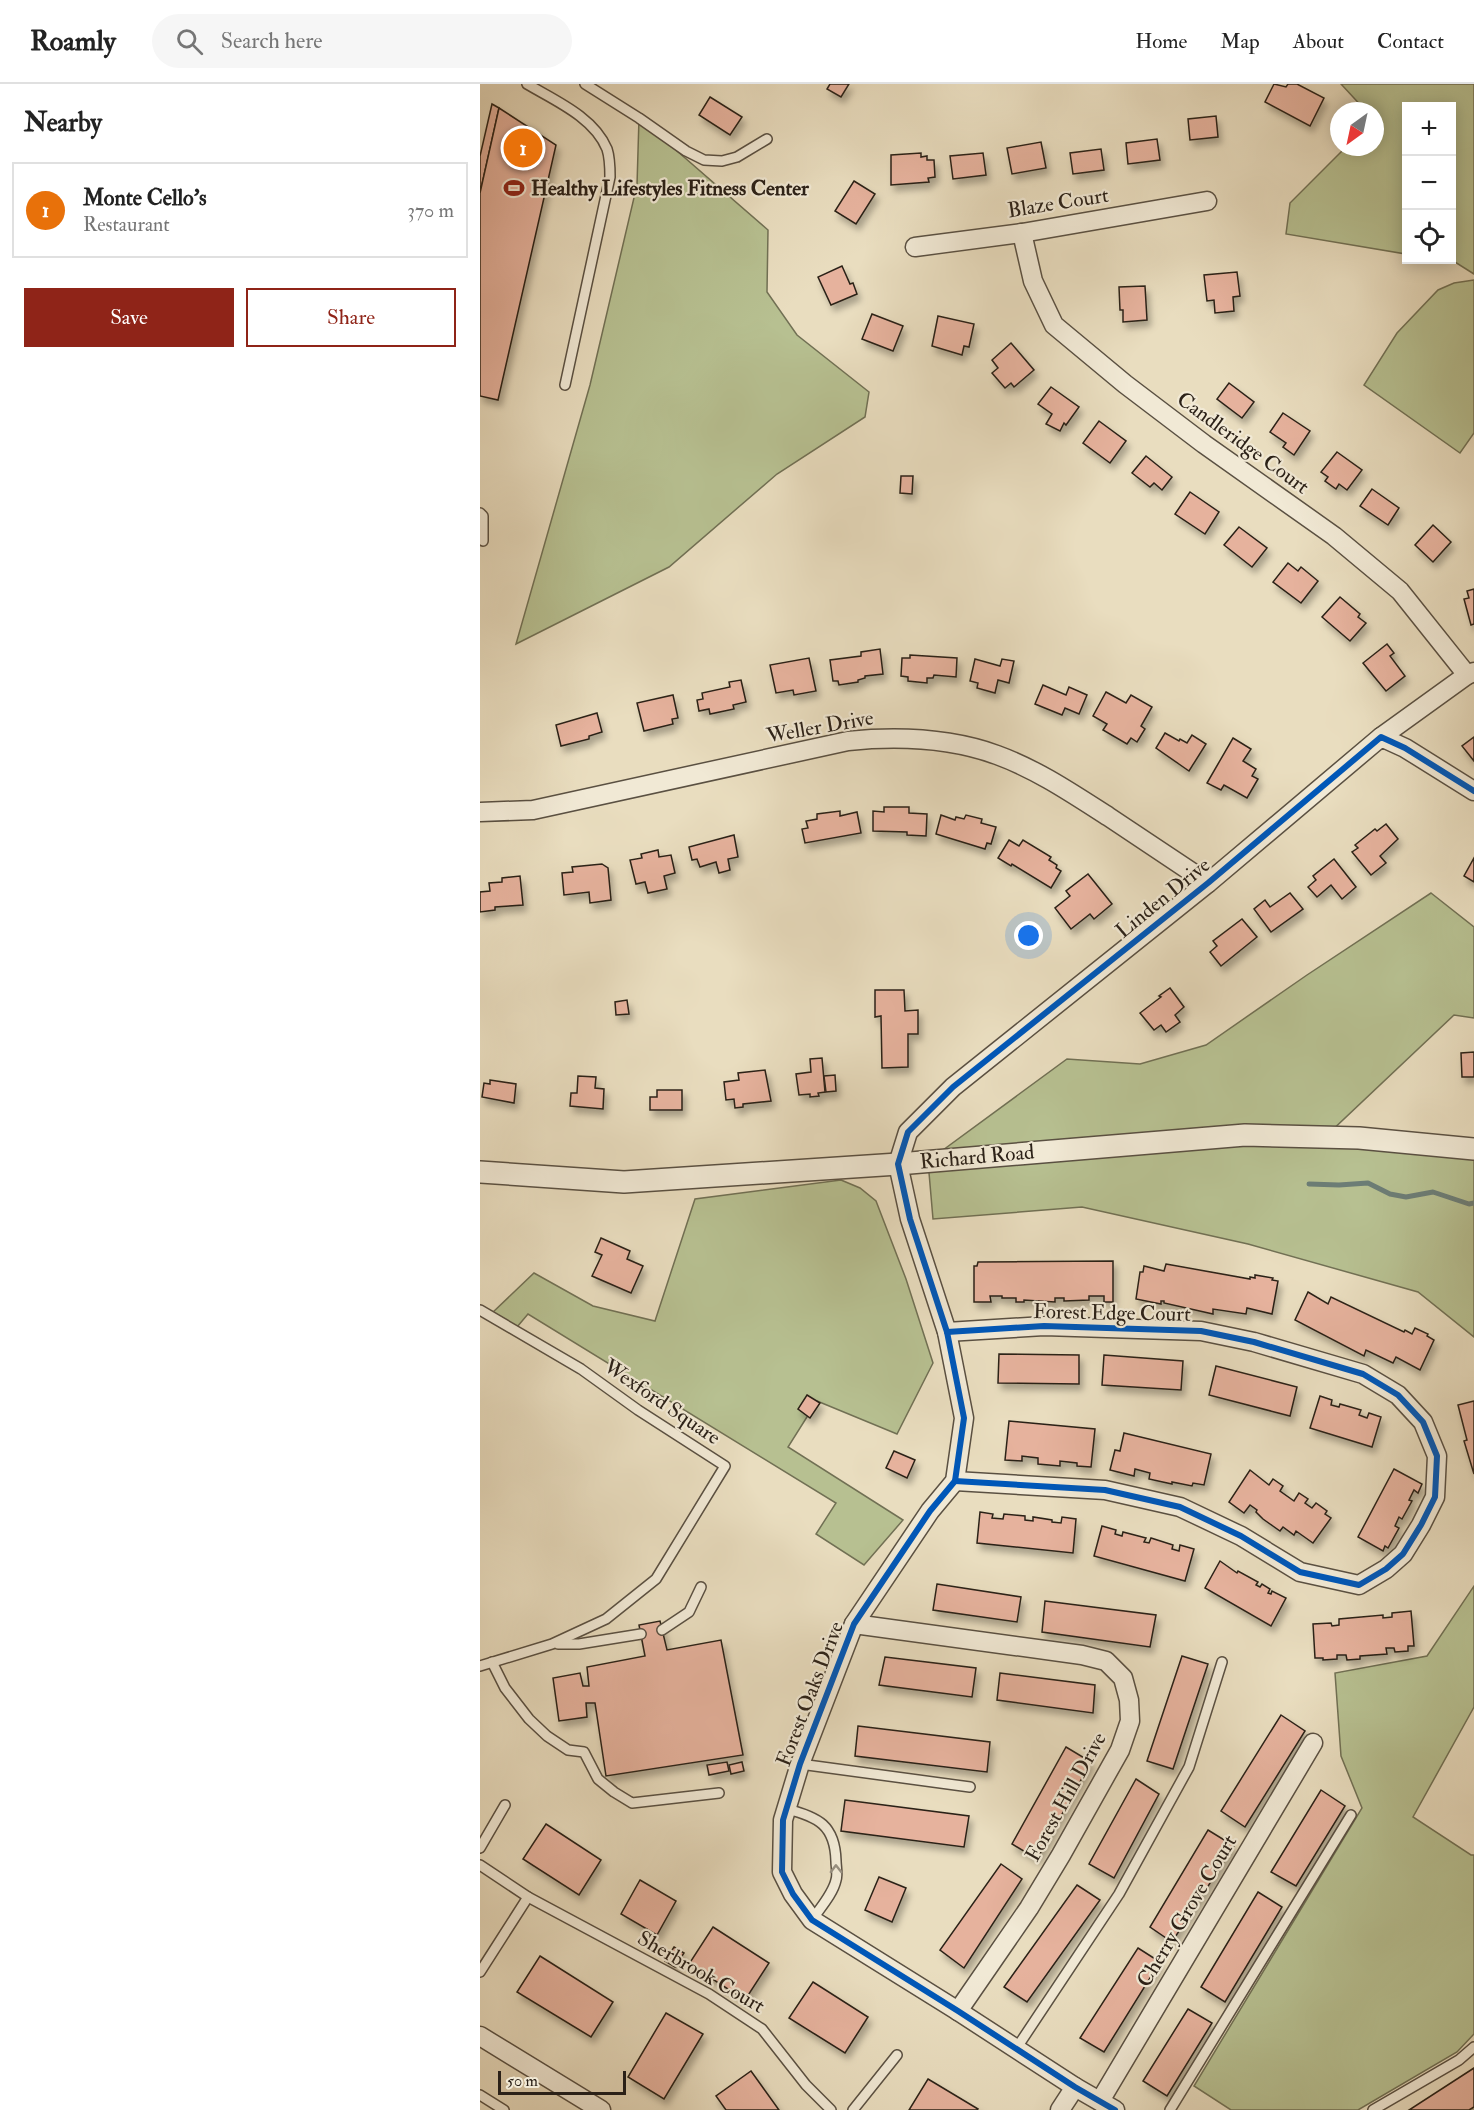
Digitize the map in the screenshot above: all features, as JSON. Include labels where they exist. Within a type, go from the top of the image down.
[{"type":"street","name":"Blaze Court","points":[[915,247],[1022,232],[1207,201]]},
{"type":"street","name":"Candleridge Court","points":[[1022,232],[1033,281],[1054,325],[1133,390],[1334,537],[1400,591],[1470,673]]},
{"type":"street","name":"Linden Drive","points":[[898,1164],[908,1132],[953,1087],[1208,883],[1381,737],[1470,673]]},
{"type":"street","points":[[1381,737],[1405,748],[1474,791]]},
{"type":"street","name":"Weller Drive","points":[[480,812],[533,810],[848,741],[870,738],[913,739],[977,749],[1035,771],[1208,883]]},
{"type":"street","name":"Richard Road","points":[[480,1172],[624,1182],[898,1164],[1245,1135],[1359,1138],[1474,1149]]},
{"type":"street","points":[[898,1164],[910,1219],[947,1332],[964,1418],[955,1481]]},
{"type":"street","name":"Forest Edge Court","points":[[947,1332],[1044,1326],[1201,1331],[1254,1342],[1363,1374],[1398,1395],[1424,1422],[1437,1456],[1436,1497],[1421,1525],[1403,1554],[1386,1569],[1359,1585],[1300,1572],[1241,1536],[1180,1507],[1105,1490],[955,1481]]},
{"type":"street","name":"Forest Oaks Drive","points":[[955,1481],[930,1511],[854,1624],[800,1764],[783,1820],[783,1872],[793,1894],[812,1920],[1075,2087]]},
{"type":"street","name":"Forest Hill Drive","points":[[854,1624],[1082,1655],[1106,1661],[1123,1678],[1129,1701],[1130,1721],[1120,1750],[1029,1908],[958,2011]]},
{"type":"street","name":"Cherry Grove Court","points":[[1107,2106],[1313,1743]]},
{"type":"street","points":[[480,2036],[601,2110]]},
{"type":"street","points":[[1060,2110],[1075,2087],[1107,2106]]},
{"type":"lane","points":[[527,84],[576,113],[596,132],[607,148],[610,161],[610,177],[565,385]]},
{"type":"lane","points":[[585,84],[686,151],[704,160],[722,161],[736,158],[767,139]]},
{"type":"lane","points":[[480,513],[483,516],[483,541]]},
{"type":"lane","name":"Wexford Square","points":[[480,1310],[581,1369],[638,1410],[725,1466],[656,1579],[606,1619],[552,1644],[480,1666]]},
{"type":"lane","points":[[662,1630],[689,1612],[701,1587]]},
{"type":"lane","points":[[552,1644],[579,1644],[641,1634]]},
{"type":"lane","points":[[492,1662],[505,1688],[529,1719],[547,1736],[568,1750],[584,1752],[598,1779],[633,1803],[719,1793]]},
{"type":"lane","points":[[1016,2049],[1119,1894],[1189,1767],[1222,1662]]},
{"type":"lane","points":[[800,1764],[970,1787]]},
{"type":"lane","points":[[480,1848],[505,1805]]},
{"type":"lane","points":[[787,1809],[812,1816],[828,1828],[836,1847],[836,1880],[827,1899],[812,1920]]},
{"type":"lane","points":[[1170,2110],[1351,1815]]},
{"type":"lane","name":"Sherbrook Court","points":[[480,1865],[528,1897],[709,1994],[762,2029],[806,2085],[831,2110]]},
{"type":"lane","points":[[480,1972],[528,1897]]},
{"type":"lane","points":[[1373,2110],[1459,2060],[1474,2047]]},
{"type":"lane","points":[[853,2110],[897,2055]]},
{"type":"lane","points":[[480,2095],[504,2110]]},
{"type":"green space","points":[[1341,84],[1474,84],[1474,274],[1456,263],[1456,102],[1402,102],[1402,253],[1286,234],[1290,203],[1337,156],[1384,156],[1384,102],[1358,102]]},
{"type":"green space","points":[[639,118],[768,230],[767,292],[797,335],[869,392],[865,417],[777,474],[669,567],[516,644],[590,385],[637,185]]},
{"type":"green space","points":[[1474,280],[1474,433],[1460,453],[1364,385],[1397,333],[1438,290],[1454,283]]},
{"type":"green space","points":[[1431,893],[1474,927],[1474,1018],[1454,1015],[1325,1137],[1474,1149],[1474,1337],[1418,1292],[1248,1244],[1082,1207],[933,1219],[928,1161],[1067,1059],[1140,1064],[1206,1045]]},
{"type":"green space","points":[[841,1180],[860,1188],[876,1201],[906,1279],[933,1363],[897,1434],[817,1401],[788,1447],[903,1520],[864,1565],[816,1534],[836,1503],[528,1314],[517,1327],[492,1313],[534,1273],[593,1306],[655,1321],[695,1199]]},
{"type":"green space","points":[[1474,1586],[1474,1707],[1413,1817],[1474,1855],[1474,2034],[1457,2052],[1358,2110],[1231,2110],[1194,2086],[1362,1808],[1341,1756],[1335,1673],[1427,1656]]},
{"type":"building","points":[[830,84],[849,84],[841,97],[827,89]]},
{"type":"building","points":[[1274,84],[1286,87],[1288,84],[1297,84],[1324,98],[1310,126],[1265,102]]},
{"type":"building","points":[[710,97],[742,117],[730,135],[699,115]]},
{"type":"building","points":[[492,104],[499,108],[480,193],[480,156]]},
{"type":"building","points":[[499,108],[556,145],[498,400],[480,396],[480,193]]},
{"type":"building","points":[[1216,116],[1218,137],[1190,140],[1188,119]]},
{"type":"building","points":[[1157,139],[1160,160],[1128,164],[1126,143]]},
{"type":"building","points":[[1041,142],[1046,168],[1012,174],[1007,148]]},
{"type":"building","points":[[1101,149],[1104,170],[1073,174],[1070,153]]},
{"type":"building","points":[[921,153],[921,157],[927,156],[927,160],[934,160],[935,177],[928,178],[929,182],[891,185],[891,155]]},
{"type":"building","points":[[983,153],[986,175],[953,179],[950,156]]},
{"type":"building","points":[[854,181],[875,194],[856,224],[835,211]]},
{"type":"building","points":[[842,266],[857,294],[831,305],[818,277]]},
{"type":"building","points":[[1237,272],[1240,296],[1233,297],[1234,311],[1215,313],[1214,300],[1207,301],[1204,275]]},
{"type":"building","points":[[1145,286],[1147,320],[1123,322],[1119,287]]},
{"type":"building","points":[[872,314],[903,326],[893,351],[862,339]]},
{"type":"building","points":[[938,316],[974,324],[969,347],[964,346],[962,355],[932,346]]},
{"type":"building","points":[[1011,343],[1034,370],[1014,387],[1011,383],[1005,388],[992,373],[998,368],[992,360]]},
{"type":"building","points":[[1229,383],[1254,402],[1242,418],[1217,399]]},
{"type":"building","points":[[1051,387],[1079,407],[1066,425],[1064,423],[1060,431],[1046,424],[1052,414],[1038,404]]},
{"type":"building","points":[[1283,413],[1310,431],[1294,455],[1283,447],[1286,443],[1270,432]]},
{"type":"building","points":[[1099,421],[1126,441],[1110,463],[1083,443]]},
{"type":"building","points":[[1337,452],[1362,470],[1347,490],[1339,484],[1336,489],[1325,481],[1328,477],[1321,472]]},
{"type":"building","points":[[1146,456],[1172,477],[1162,490],[1154,483],[1150,487],[1132,473]]},
{"type":"building","points":[[901,476],[913,476],[912,494],[900,493]]},
{"type":"building","points":[[1372,489],[1399,508],[1388,525],[1360,506]]},
{"type":"building","points":[[1190,492],[1219,512],[1205,534],[1175,514]]},
{"type":"building","points":[[1433,525],[1451,542],[1433,562],[1415,545]]},
{"type":"building","points":[[1239,527],[1267,548],[1252,567],[1224,545]]},
{"type":"building","points":[[1288,563],[1298,571],[1301,567],[1318,581],[1301,603],[1273,582]]},
{"type":"building","points":[[1474,589],[1474,624],[1471,625],[1464,599],[1469,598],[1467,591]]},
{"type":"building","points":[[1340,597],[1360,614],[1358,617],[1366,623],[1350,641],[1322,617]]},
{"type":"building","points":[[1387,644],[1394,653],[1390,656],[1405,676],[1386,691],[1363,663]]},
{"type":"building","points":[[880,649],[883,674],[865,676],[858,682],[839,685],[838,681],[833,681],[830,660],[861,656],[861,652]]},
{"type":"building","points":[[910,655],[957,658],[956,677],[934,675],[933,678],[927,678],[927,683],[908,681],[908,677],[901,676],[902,658],[910,658]]},
{"type":"building","points":[[809,658],[816,691],[794,695],[793,690],[776,693],[770,665]]},
{"type":"building","points":[[975,659],[1000,666],[1002,659],[1014,661],[1009,683],[998,680],[995,693],[977,688],[978,683],[970,681]]},
{"type":"building","points":[[741,680],[746,702],[733,705],[734,709],[710,714],[709,709],[699,711],[697,700],[703,699],[702,693],[730,687],[729,682]]},
{"type":"building","points":[[1043,685],[1066,695],[1069,687],[1087,695],[1079,714],[1065,708],[1062,715],[1035,704]]},
{"type":"building","points":[[1106,692],[1126,703],[1131,695],[1152,707],[1141,726],[1145,729],[1137,742],[1131,738],[1127,744],[1103,730],[1107,724],[1093,716]]},
{"type":"building","points":[[673,695],[678,718],[672,719],[673,724],[644,731],[637,703]]},
{"type":"building","points":[[597,713],[602,732],[589,736],[589,739],[561,746],[556,725]]},
{"type":"building","points":[[1165,733],[1187,743],[1192,735],[1206,744],[1189,771],[1156,748]]},
{"type":"building","points":[[1474,737],[1474,761],[1462,746]]},
{"type":"building","points":[[1233,738],[1251,749],[1243,761],[1256,769],[1252,776],[1258,779],[1247,798],[1224,785],[1221,790],[1207,783]]},
{"type":"building","points":[[884,807],[909,807],[909,813],[927,814],[926,836],[907,835],[907,832],[873,831],[873,811],[884,812]]},
{"type":"building","points":[[840,811],[840,816],[857,812],[861,833],[805,843],[802,829],[808,828],[806,821],[817,819],[817,814]]},
{"type":"building","points":[[941,815],[955,820],[956,817],[964,819],[966,815],[982,819],[981,823],[996,827],[991,844],[987,843],[985,849],[936,834]]},
{"type":"building","points":[[1386,824],[1398,839],[1380,856],[1386,863],[1371,875],[1352,852],[1358,848],[1355,845],[1375,829],[1377,831]]},
{"type":"building","points":[[734,835],[738,857],[728,859],[730,870],[719,873],[716,862],[700,867],[697,859],[692,860],[689,847]]},
{"type":"building","points":[[1009,840],[1019,846],[1023,840],[1051,857],[1049,860],[1061,871],[1051,888],[998,858]]},
{"type":"building","points":[[658,850],[659,857],[671,855],[675,873],[664,876],[667,889],[648,893],[645,882],[636,884],[630,860],[642,858],[641,854]]},
{"type":"building","points":[[1474,858],[1474,882],[1464,876]]},
{"type":"building","points":[[1334,859],[1356,887],[1342,899],[1331,885],[1317,897],[1308,887],[1316,880],[1313,876]]},
{"type":"building","points":[[602,864],[608,868],[611,900],[590,903],[589,892],[564,895],[562,873],[573,872],[572,867]]},
{"type":"building","points":[[1088,874],[1112,904],[1094,919],[1090,914],[1071,929],[1055,908],[1070,896],[1066,891]]},
{"type":"building","points":[[520,876],[523,905],[495,907],[495,910],[480,912],[480,892],[490,891],[489,883],[502,882],[502,878]]},
{"type":"building","points":[[1290,893],[1303,909],[1271,932],[1254,909],[1265,900],[1270,907]]},
{"type":"building","points":[[1242,919],[1257,937],[1221,966],[1210,952],[1217,946],[1213,941]]},
{"type":"building","points":[[1170,988],[1184,1007],[1175,1015],[1180,1022],[1166,1032],[1161,1025],[1154,1030],[1140,1013]]},
{"type":"building","points":[[875,990],[904,990],[905,1011],[918,1010],[918,1034],[908,1034],[908,1067],[882,1068],[881,1016],[875,1017]]},
{"type":"building","points":[[627,1000],[629,1014],[616,1015],[615,1002]]},
{"type":"building","points":[[1474,1052],[1474,1077],[1462,1077],[1461,1053]]},
{"type":"building","points":[[822,1058],[825,1092],[818,1093],[819,1096],[799,1095],[796,1074],[811,1072],[810,1059]]},
{"type":"building","points":[[765,1070],[771,1101],[743,1104],[743,1107],[735,1108],[734,1099],[726,1100],[724,1082],[739,1080],[738,1073]]},
{"type":"building","points":[[835,1075],[836,1091],[826,1092],[824,1076]]},
{"type":"building","points":[[578,1076],[596,1077],[595,1088],[604,1089],[603,1109],[570,1106],[571,1093],[577,1093]]},
{"type":"building","points":[[490,1080],[516,1084],[514,1103],[482,1097],[484,1083],[490,1084]]},
{"type":"building","points":[[657,1090],[682,1090],[682,1110],[650,1110],[650,1097],[657,1097]]},
{"type":"building","points":[[601,1238],[630,1251],[627,1259],[643,1266],[631,1293],[592,1276],[602,1255],[595,1252]]},
{"type":"building","points":[[1113,1261],[1113,1302],[1104,1302],[1104,1296],[1089,1296],[1089,1300],[1064,1301],[1064,1298],[1055,1298],[1055,1302],[1024,1300],[1024,1302],[1016,1302],[1016,1298],[990,1296],[991,1302],[974,1302],[974,1266],[977,1266],[978,1262]]},
{"type":"building","points":[[1166,1264],[1250,1279],[1250,1277],[1255,1278],[1255,1275],[1273,1278],[1272,1280],[1278,1281],[1272,1314],[1247,1308],[1246,1314],[1213,1309],[1213,1314],[1164,1303],[1164,1301],[1161,1301],[1161,1304],[1136,1299],[1140,1272],[1143,1272],[1144,1266],[1164,1271]]},
{"type":"building","points":[[1308,1292],[1328,1304],[1331,1297],[1404,1332],[1405,1330],[1412,1334],[1415,1328],[1428,1334],[1427,1336],[1434,1340],[1420,1370],[1396,1357],[1393,1363],[1366,1350],[1364,1356],[1295,1320]]},
{"type":"building","points":[[999,1354],[1079,1355],[1079,1384],[998,1383]]},
{"type":"building","points":[[1104,1355],[1183,1361],[1181,1390],[1102,1385]]},
{"type":"building","points":[[1216,1366],[1297,1387],[1290,1416],[1209,1395]]},
{"type":"building","points":[[807,1395],[820,1403],[810,1418],[798,1409]]},
{"type":"building","points":[[1320,1396],[1332,1400],[1331,1405],[1339,1407],[1340,1404],[1361,1410],[1359,1415],[1367,1418],[1369,1413],[1381,1417],[1372,1447],[1310,1428]]},
{"type":"building","points":[[1474,1401],[1474,1474],[1464,1441],[1467,1440],[1458,1405]]},
{"type":"building","points":[[1009,1421],[1095,1429],[1091,1467],[1060,1461],[1060,1466],[1038,1464],[1038,1458],[1022,1456],[1022,1461],[1005,1460]]},
{"type":"building","points":[[1124,1433],[1211,1454],[1204,1485],[1193,1483],[1192,1486],[1172,1482],[1172,1484],[1149,1479],[1150,1473],[1135,1469],[1134,1476],[1110,1470],[1115,1450],[1120,1451]]},
{"type":"building","points":[[894,1451],[915,1460],[907,1478],[886,1468]]},
{"type":"building","points":[[1394,1469],[1422,1484],[1418,1493],[1414,1490],[1409,1500],[1412,1501],[1402,1519],[1399,1517],[1395,1526],[1399,1528],[1388,1548],[1385,1546],[1383,1551],[1358,1537]]},
{"type":"building","points":[[1250,1470],[1269,1485],[1273,1479],[1283,1486],[1280,1491],[1294,1501],[1299,1493],[1308,1499],[1305,1503],[1312,1508],[1316,1503],[1327,1511],[1325,1514],[1331,1518],[1313,1543],[1296,1531],[1294,1535],[1283,1527],[1280,1531],[1263,1519],[1250,1505],[1244,1513],[1229,1502]]},
{"type":"building","points":[[980,1512],[993,1514],[992,1518],[1003,1519],[1004,1514],[1025,1516],[1025,1520],[1033,1521],[1033,1517],[1061,1523],[1062,1517],[1076,1519],[1073,1553],[977,1543]]},
{"type":"building","points":[[1102,1526],[1116,1530],[1115,1534],[1122,1536],[1123,1532],[1146,1538],[1144,1542],[1149,1543],[1151,1538],[1173,1545],[1172,1549],[1179,1551],[1180,1545],[1194,1549],[1185,1581],[1094,1556]]},
{"type":"building","points":[[1220,1561],[1237,1573],[1238,1571],[1258,1582],[1256,1585],[1260,1587],[1262,1584],[1270,1589],[1268,1593],[1271,1594],[1272,1591],[1286,1598],[1271,1626],[1205,1588]]},
{"type":"building","points":[[937,1584],[1021,1597],[1017,1622],[933,1610]]},
{"type":"building","points":[[1045,1601],[1156,1615],[1150,1647],[1042,1632]]},
{"type":"building","points":[[1411,1611],[1414,1646],[1408,1646],[1408,1651],[1395,1652],[1394,1648],[1386,1648],[1387,1654],[1360,1656],[1360,1659],[1347,1660],[1346,1655],[1337,1655],[1337,1659],[1315,1658],[1313,1624],[1331,1623],[1332,1626],[1339,1625],[1339,1619],[1383,1615],[1383,1618],[1392,1617],[1392,1613]]},
{"type":"building","points":[[660,1621],[667,1650],[721,1640],[743,1755],[606,1776],[595,1703],[586,1703],[587,1717],[559,1721],[553,1678],[580,1673],[583,1686],[589,1686],[587,1667],[645,1656],[639,1625]]},
{"type":"building","points":[[1182,1656],[1208,1664],[1173,1769],[1147,1761]]},
{"type":"building","points":[[885,1657],[976,1668],[972,1697],[879,1685]]},
{"type":"building","points":[[1000,1673],[1095,1685],[1093,1713],[997,1700]]},
{"type":"building","points":[[1281,1715],[1305,1731],[1245,1827],[1221,1811]]},
{"type":"building","points":[[858,1726],[990,1742],[987,1772],[855,1756]]},
{"type":"building","points":[[1066,1747],[1091,1762],[1037,1859],[1012,1844]]},
{"type":"building","points":[[727,1762],[729,1771],[709,1775],[707,1765]]},
{"type":"building","points":[[742,1762],[744,1771],[731,1774],[729,1765]]},
{"type":"building","points":[[1136,1779],[1159,1794],[1114,1878],[1089,1864]]},
{"type":"building","points":[[1321,1790],[1345,1806],[1296,1886],[1271,1872]]},
{"type":"building","points":[[845,1800],[969,1816],[964,1847],[841,1831]]},
{"type":"building","points":[[546,1824],[601,1860],[579,1895],[523,1859]]},
{"type":"building","points":[[1208,1830],[1234,1846],[1172,1942],[1150,1927]]},
{"type":"building","points":[[1001,1864],[1022,1879],[964,1968],[940,1950]]},
{"type":"building","points":[[879,1877],[906,1888],[892,1922],[865,1910]]},
{"type":"building","points":[[640,1880],[676,1901],[657,1935],[621,1914]]},
{"type":"building","points":[[1077,1885],[1100,1900],[1027,2002],[1004,1987]]},
{"type":"building","points":[[1258,1892],[1282,1907],[1225,2002],[1201,1987]]},
{"type":"building","points":[[713,1927],[769,1963],[745,2000],[689,1964]]},
{"type":"building","points":[[674,1947],[684,1953],[675,1967],[665,1961]]},
{"type":"building","points":[[1138,1948],[1160,1962],[1104,2052],[1080,2038]]},
{"type":"building","points":[[540,1956],[613,2002],[591,2037],[517,1992]]},
{"type":"building","points":[[813,1982],[868,2017],[845,2053],[789,2018]]},
{"type":"building","points":[[1188,2009],[1212,2023],[1167,2096],[1143,2081]]},
{"type":"building","points":[[666,2013],[703,2034],[664,2099],[628,2077]]},
{"type":"building","points":[[1474,2068],[1474,2107],[1469,2110],[1409,2110]]},
{"type":"building","points":[[751,2071],[779,2110],[726,2110],[716,2096]]},
{"type":"building","points":[[928,2079],[978,2109],[909,2110]]},
{"type":"waterway","points":[[1309,1184],[1368,1183],[1390,1194],[1406,1197],[1433,1192],[1469,1204],[1474,1203]]},
{"type":"cycle path","points":[[1115,2110],[812,1920],[793,1894],[782,1872],[783,1820],[800,1764],[854,1624],[930,1511],[955,1481],[964,1418],[947,1332],[910,1219],[898,1164],[908,1132],[953,1087],[1208,883],[1381,737],[1405,748],[1474,791]]},
{"type":"cycle path","points":[[947,1332],[1044,1326],[1201,1331],[1254,1342],[1363,1374],[1398,1395],[1423,1422],[1437,1456],[1435,1497],[1421,1525],[1403,1554],[1386,1569],[1359,1585],[1300,1572],[1241,1536],[1180,1507],[1105,1490],[955,1481]]},
{"type":"place","name":"Monte Cello's","points":[[523,148]]},
{"type":"place","name":"Healthy Lifestyles Fitness Center","points":[[514,188]]}]
